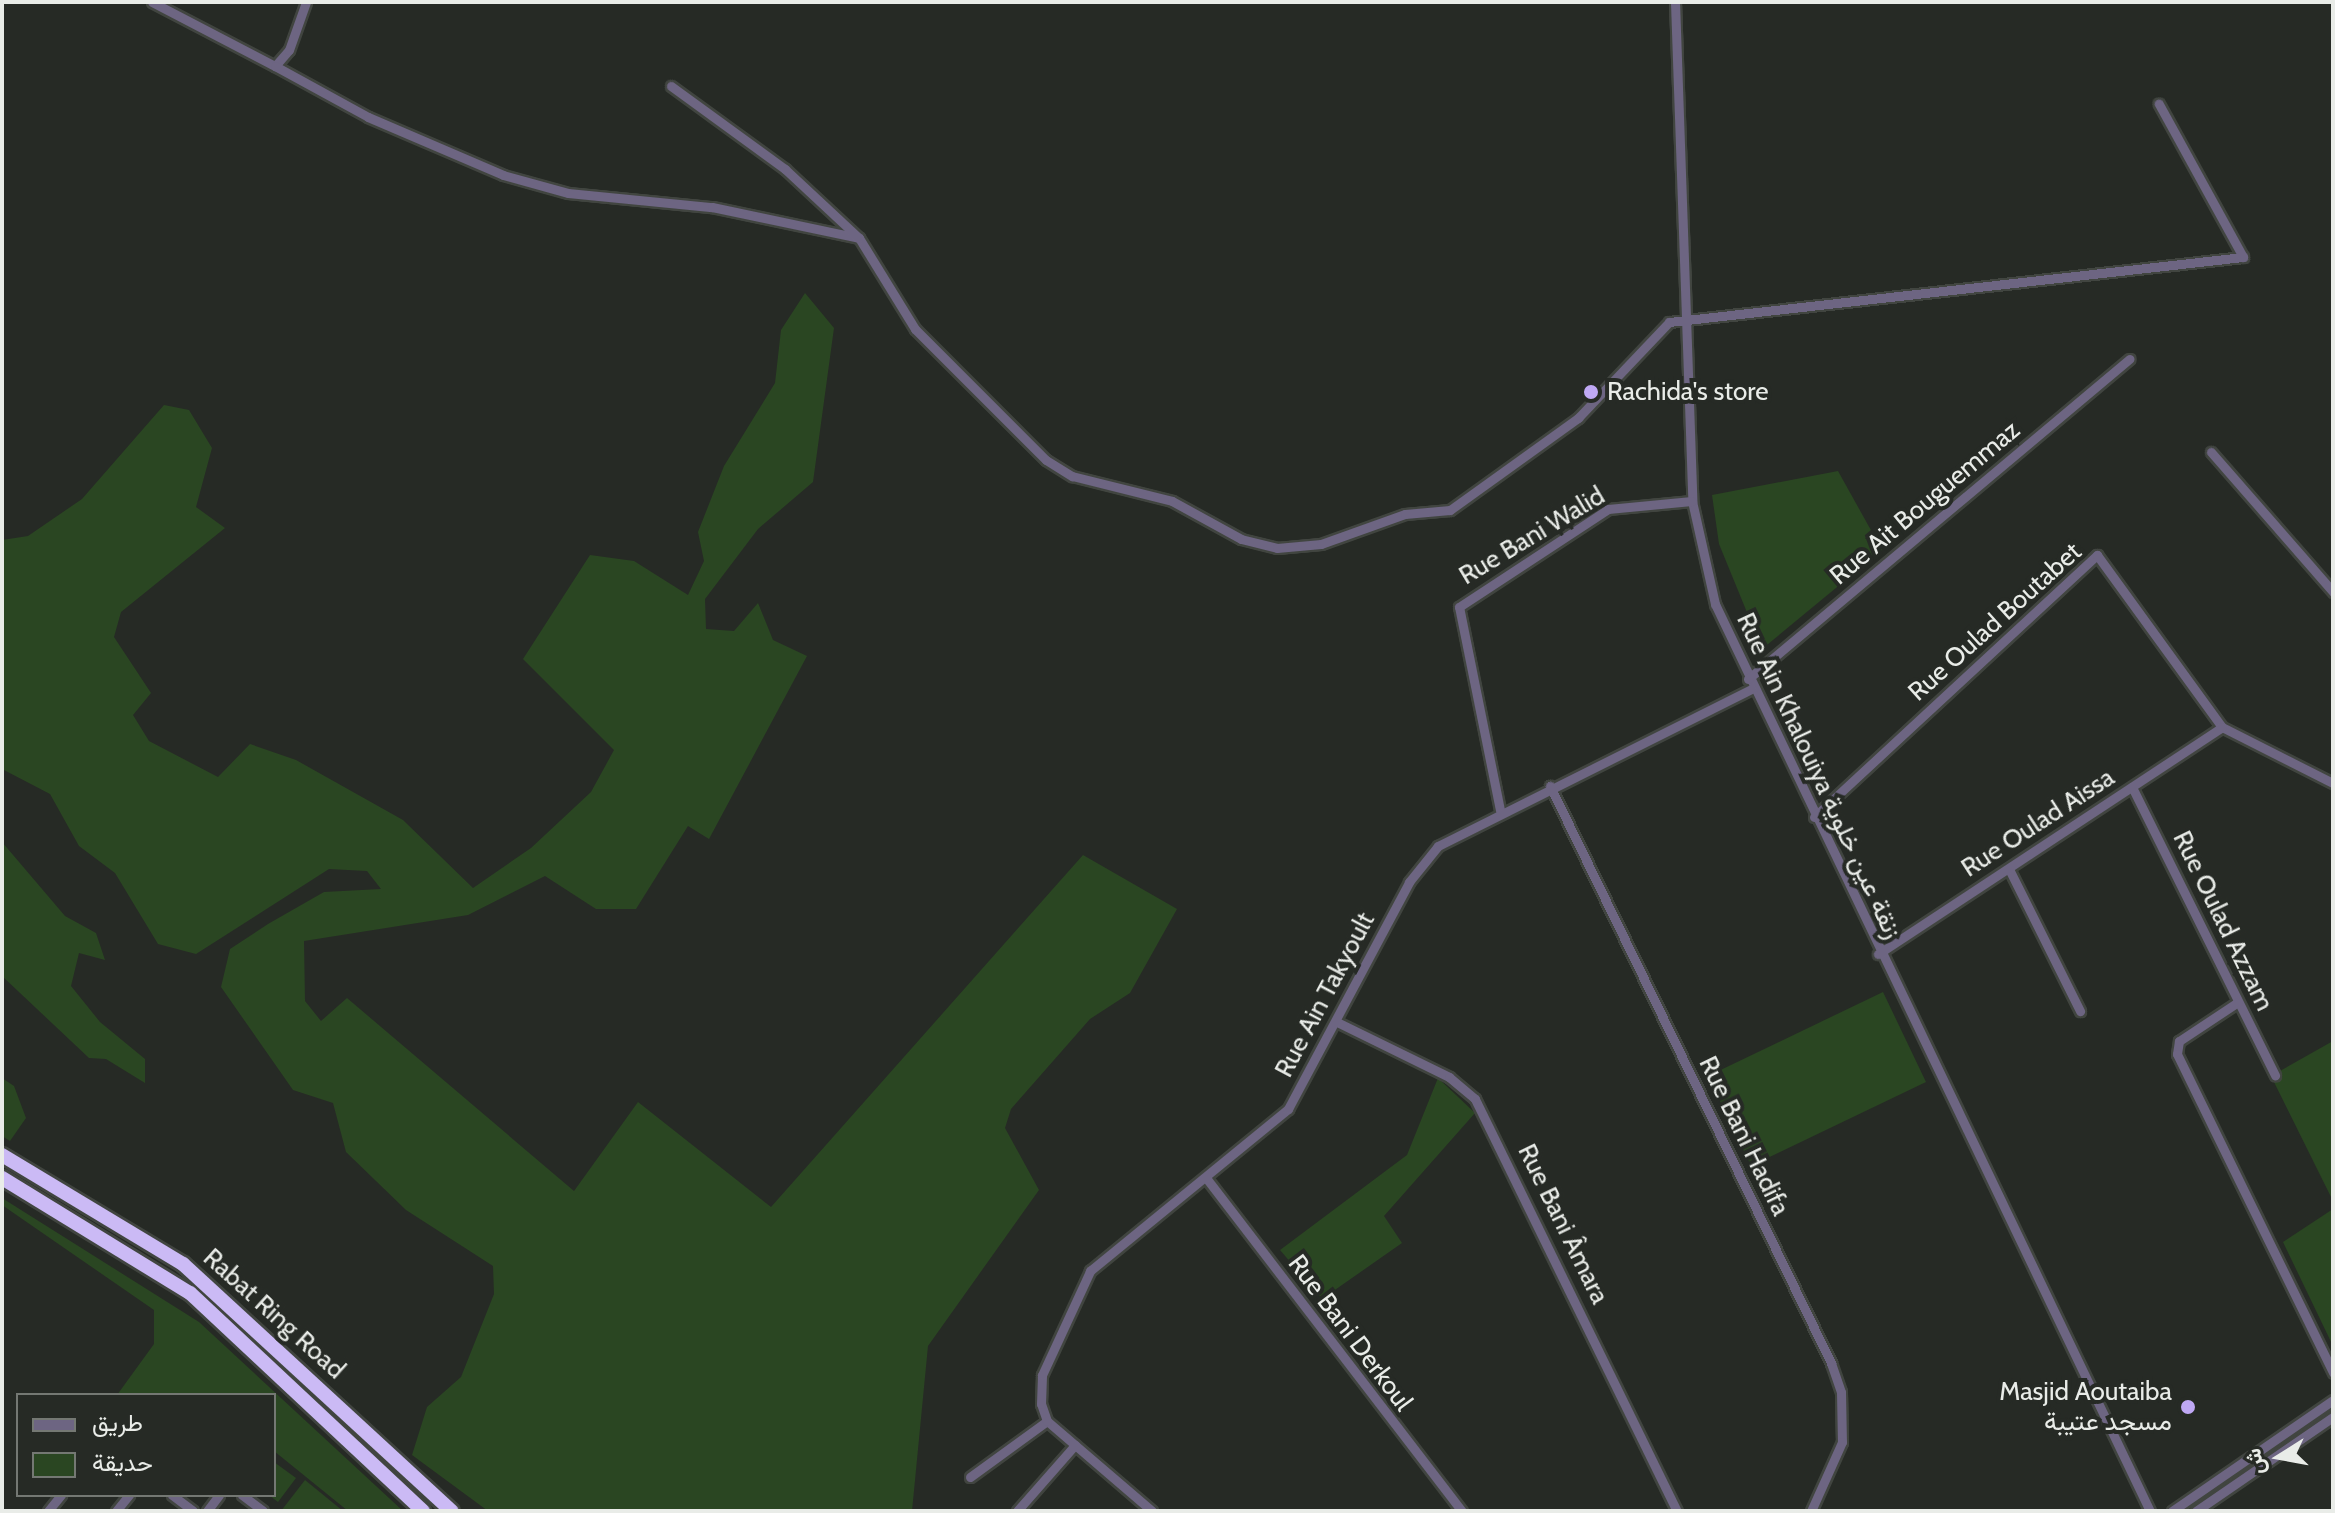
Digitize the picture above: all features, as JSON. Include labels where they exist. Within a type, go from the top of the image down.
[{"type":"highway","name":"Rabat Ring Road","points":[[2,1155],[183,1264],[452,1511]]},
{"type":"highway","name":"Rabat Ring Road","points":[[2,1178],[190,1293],[423,1511]]},
{"type":"street","points":[[152,2],[368,117],[503,175],[568,193],[712,207],[859,238]]},
{"type":"street","points":[[275,66],[289,50],[306,2]]},
{"type":"street","name":"Rue Ain Khalouiya زنقة عين خلوية","points":[[1675,2],[1690,325],[1692,501],[1702,565],[1752,689],[2150,1511]]},
{"type":"street","points":[[671,86],[785,169],[859,238],[915,329],[1046,460],[1072,476],[1188,507],[1269,547],[1321,544],[1405,514],[1450,510],[1578,418],[1669,322],[1690,325],[2243,257],[2159,104]]},
{"type":"street","name":"Rue Ait Bouguemmaz","points":[[1748,679],[2129,359]]},
{"type":"street","points":[[2211,452],[2333,592]]},
{"type":"street","name":"Rue Bani Walid","points":[[1500,810],[1459,607],[1608,509],[1692,501]]},
{"type":"street","name":"Rue Oulad Boutabet","points":[[1814,817],[2097,555],[2222,727],[2333,783]]},
{"type":"street","name":"Rue Ain Takyoult","points":[[1047,1421],[1042,1375],[1073,1294],[1112,1249],[1207,1179],[1288,1109],[1339,1023],[1426,858],[1500,810],[1752,689]]},
{"type":"street","name":"Rue Oulad Aissa","points":[[1878,954],[2222,727]]},
{"type":"street","name":"Rue Bani Hadifa","points":[[1550,786],[1831,1363],[1841,1392],[1842,1442],[1811,1511]]},
{"type":"street","name":"Rue Oulad Azzam","points":[[2132,787],[2275,1075]]},
{"type":"street","points":[[2009,869],[2080,1011]]},
{"type":"street","points":[[2238,1002],[2177,1045],[2333,1373]]},
{"type":"street","name":"Rue Bani Âmara","points":[[1339,1023],[1449,1077],[1475,1099],[1677,1511]]},
{"type":"street","name":"Rue Bani Derkoul","points":[[1207,1179],[1462,1511]]},
{"type":"street","points":[[2172,1511],[2333,1400]]},
{"type":"street","points":[[2196,1511],[2333,1417]]},
{"type":"street","points":[[970,1477],[1047,1421],[1152,1511]]},
{"type":"street","points":[[1017,1511],[1075,1445]]},
{"type":"street","points":[[175,1497],[193,1511]]},
{"type":"street","points":[[245,1497],[263,1511]]},
{"type":"green space","points":[[805,293],[834,328],[813,482],[758,529],[705,599],[706,629],[734,631],[758,603],[773,640],[807,656],[709,839],[688,826],[636,909],[596,909],[545,876],[468,915],[304,941],[305,1001],[321,1021],[347,998],[574,1191],[638,1102],[771,1207],[1083,855],[1177,909],[1130,993],[1090,1019],[1011,1109],[1005,1128],[1039,1190],[928,1346],[912,1511],[488,1511],[412,1455],[427,1407],[461,1377],[494,1294],[493,1266],[406,1210],[346,1152],[333,1103],[293,1090],[221,987],[230,949],[268,924],[324,892],[381,889],[367,871],[329,869],[196,954],[158,944],[115,873],[79,846],[50,794],[2,769],[2,540],[28,536],[82,499],[164,405],[189,410],[212,448],[196,507],[225,528],[121,612],[114,637],[151,693],[133,715],[149,741],[218,777],[250,744],[296,760],[403,820],[473,888],[531,848],[591,792],[614,750],[523,659],[590,555],[634,561],[688,595],[704,561],[698,532],[724,466],[775,383],[781,330]]},
{"type":"green space","points":[[1838,471],[1882,550],[1762,649],[1719,544],[1712,495]]},
{"type":"green space","points":[[2,842],[65,916],[96,933],[105,960],[79,953],[71,986],[100,1022],[145,1059],[145,1083],[106,1059],[89,1058],[2,976]]},
{"type":"green space","points":[[1883,992],[1926,1082],[1751,1166],[1708,1076]]},
{"type":"green space","points":[[2333,1041],[2333,1201],[2271,1076]]},
{"type":"green space","points":[[2,1078],[14,1086],[26,1118],[10,1141],[2,1136]]},
{"type":"green space","points":[[1438,1078],[1475,1113],[1384,1216],[1402,1243],[1322,1299],[1280,1250],[1407,1155]]},
{"type":"green space","points":[[2,1198],[199,1322],[276,1393],[118,1393],[154,1344],[154,1310],[2,1205]]},
{"type":"green space","points":[[2333,1209],[2333,1346],[2283,1242]]},
{"type":"green space","points":[[276,1393],[403,1511],[348,1511],[276,1453]]},
{"type":"green space","points":[[276,1463],[296,1478],[278,1502],[272,1497],[276,1497]]},
{"type":"green space","points":[[305,1480],[343,1511],[281,1511]]},
{"type":"place","name":"Rachida's store","points":[[1591,392]]},
{"type":"place","name":"Masjid Aoutaiba مسجد عتيبة","points":[[2188,1407]]}]
